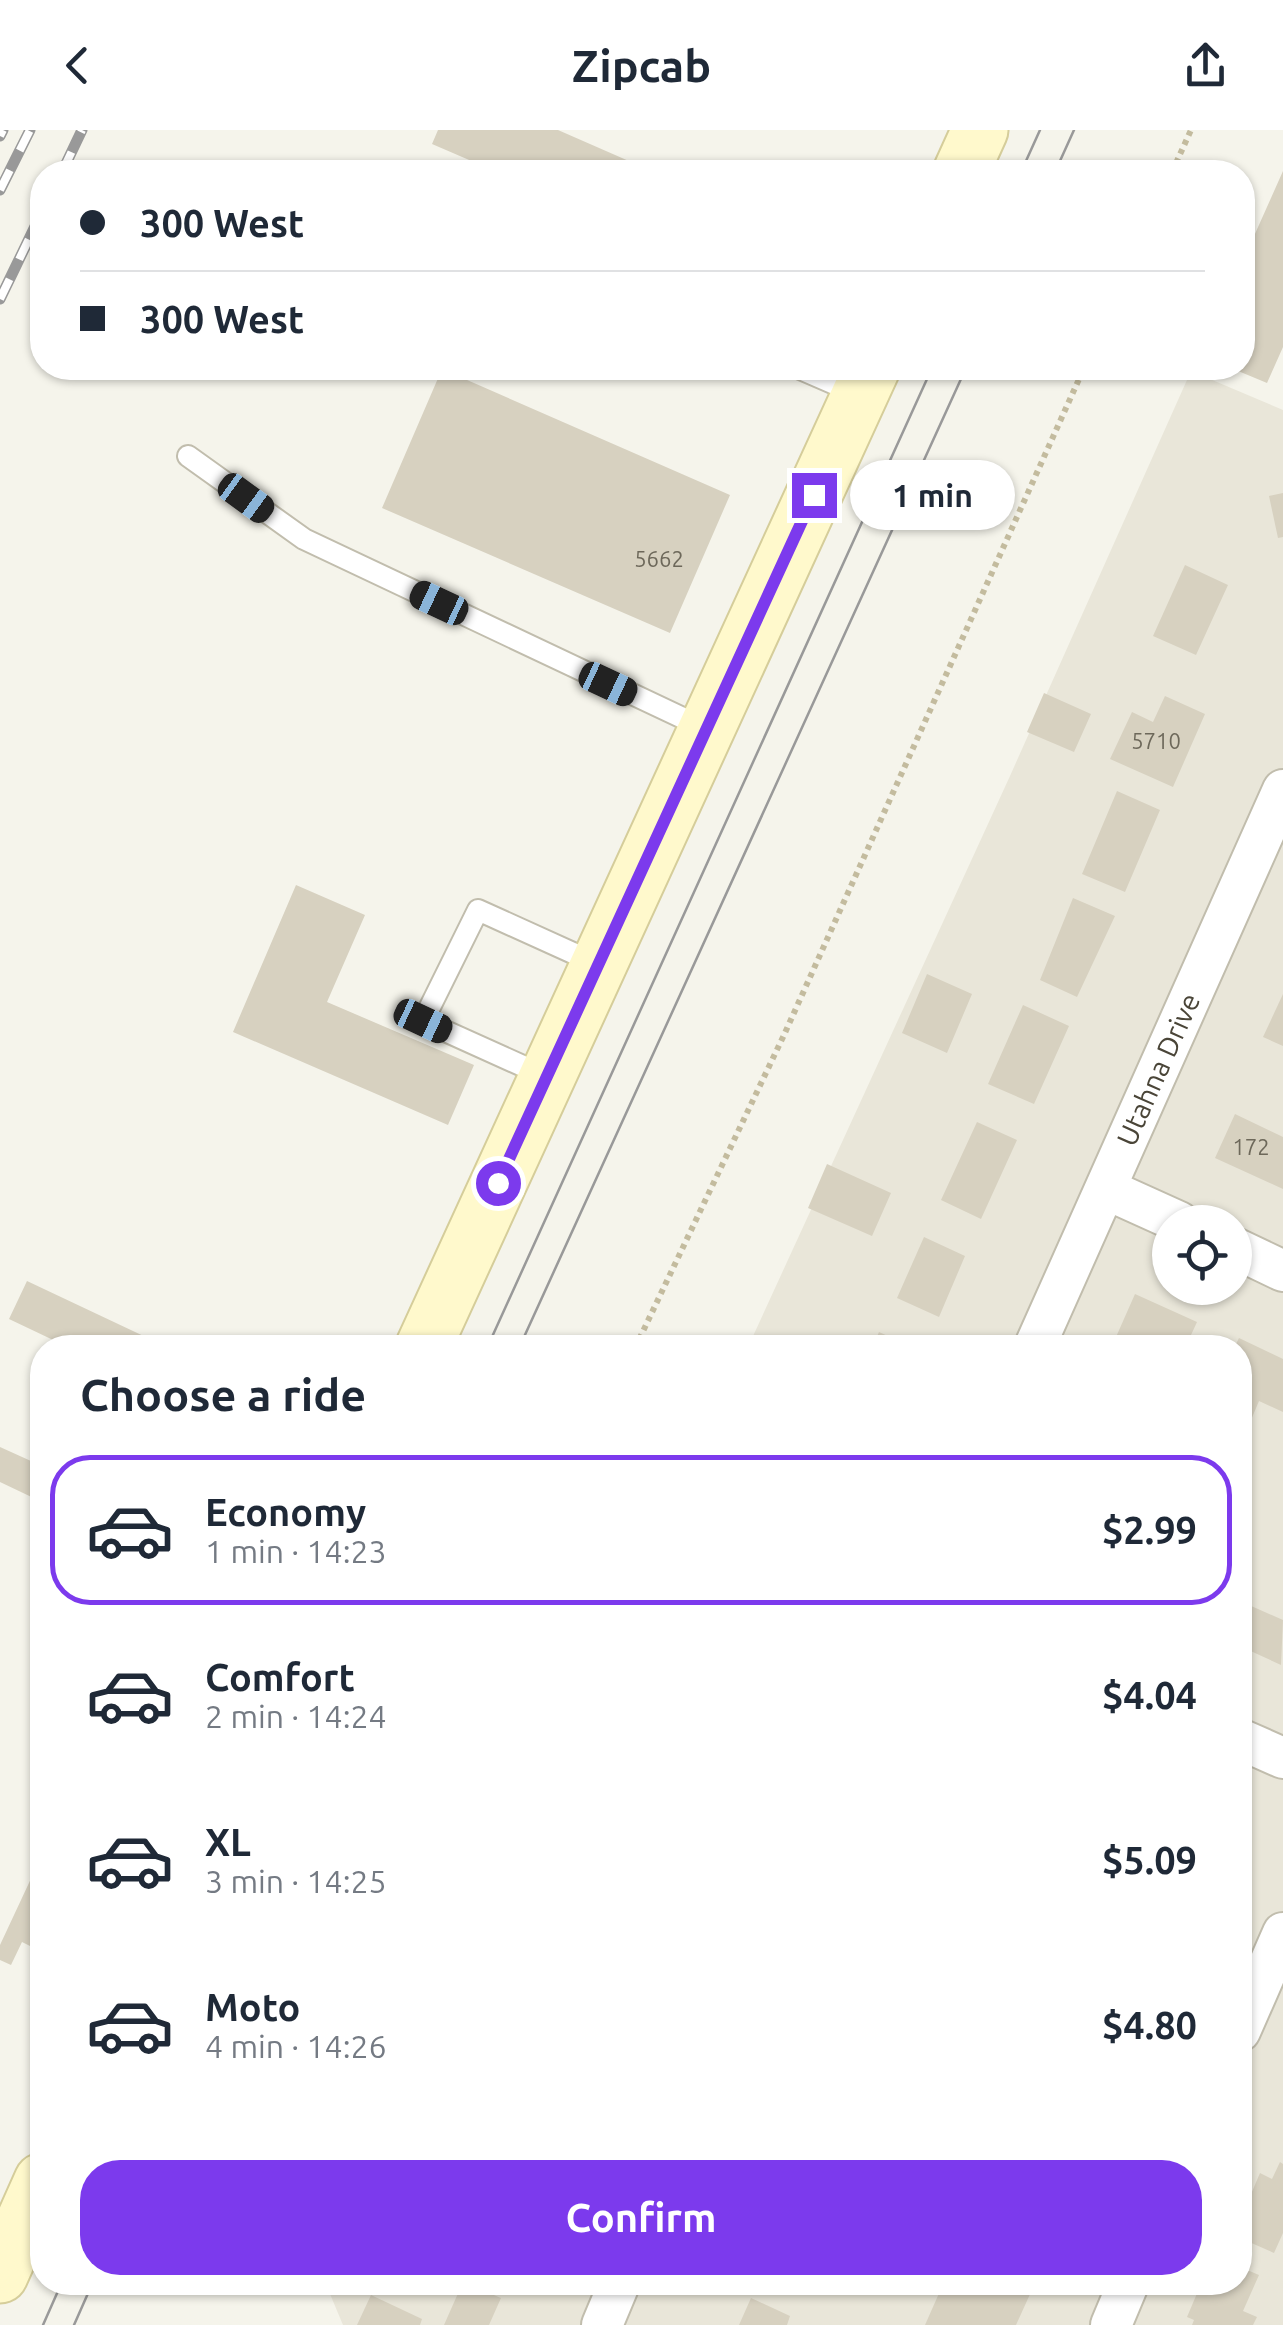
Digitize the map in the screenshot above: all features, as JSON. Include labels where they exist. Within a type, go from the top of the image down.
[{"type":"street","points":[[966,160],[980,130]]},
{"type":"street","points":[[429,1335],[866,381]]},
{"type":"street","name":"Utahna Drive","points":[[1040,1335],[1283,790]]},
{"type":"street","points":[[1106,1189],[1152,1210]]},
{"type":"street","points":[[1252,1256],[1283,1270]]},
{"type":"street","points":[[1252,1744],[1283,1758]]},
{"type":"street","points":[[1252,2004],[1283,1933]]},
{"type":"street","points":[[0,2274],[30,2208]]},
{"type":"street","points":[[602,2325],[615,2295]]},
{"type":"street","points":[[1111,2325],[1124,2295]]},
{"type":"lane","points":[[188,456],[304,539],[706,729]]},
{"type":"lane","points":[[546,1077],[423,1021],[478,910],[598,964]]},
{"type":"path","points":[[1178,160],[1192,130]]},
{"type":"path","points":[[641,1335],[784,1035],[1079,380]]},
{"type":"shaded area","points":[[1187,380],[1212,380],[1283,410],[1283,2325],[343,2325],[330,2295],[1252,2295],[1252,1335],[754,1335]]},
{"type":"building","points":[[438,130],[558,130],[627,160],[469,160],[432,144]]},
{"type":"building","points":[[1283,171],[1283,347],[1267,383],[1255,378],[1255,234]]},
{"type":"building","points":[[437,380],[467,380],[730,495],[670,633],[382,508]]},
{"type":"building","points":[[1283,493],[1283,537],[1278,538],[1269,496]]},
{"type":"building","points":[[1185,565],[1228,585],[1196,655],[1153,636]]},
{"type":"building","points":[[1044,693],[1091,714],[1074,752],[1027,732]]},
{"type":"building","points":[[1165,696],[1205,714],[1173,787],[1110,759],[1132,712],[1153,722]]},
{"type":"building","points":[[1117,791],[1160,810],[1125,892],[1082,874]]},
{"type":"building","points":[[296,885],[365,915],[327,1002],[474,1065],[448,1125],[233,1032]]},
{"type":"building","points":[[1073,898],[1115,916],[1077,997],[1040,980]]},
{"type":"building","points":[[927,974],[972,994],[947,1053],[902,1033]]},
{"type":"building","points":[[1283,994],[1283,1046],[1263,1037]]},
{"type":"building","points":[[1023,1005],[1069,1026],[1034,1104],[988,1084]]},
{"type":"building","points":[[1235,1114],[1283,1137],[1283,1189],[1215,1158]]},
{"type":"building","points":[[977,1122],[1017,1140],[981,1219],[941,1200]]},
{"type":"building","points":[[827,1164],[891,1193],[872,1236],[808,1208]]},
{"type":"building","points":[[924,1237],[965,1256],[939,1317],[897,1298]]},
{"type":"building","points":[[27,1281],[141,1335],[43,1335],[9,1319]]},
{"type":"building","points":[[1135,1294],[1152,1305],[1197,1322],[1191,1335],[1117,1335]]},
{"type":"building","points":[[1252,1344],[1283,1359],[1283,1412],[1259,1401],[1252,1418]]},
{"type":"building","points":[[0,1447],[30,1461],[30,1496],[0,1482]]},
{"type":"building","points":[[1252,1606],[1283,1620],[1281,1665],[1252,1652]]},
{"type":"building","points":[[30,1881],[30,1946],[22,1942],[11,1965],[0,1960],[0,1945]]},
{"type":"building","points":[[1280,2162],[1283,2233],[1274,2253],[1252,2243],[1252,2192],[1260,2173],[1272,2179]]},
{"type":"building","points":[[1252,2272],[1259,2275],[1252,2291]]},
{"type":"building","points":[[371,2295],[422,2319],[420,2325],[357,2325]]},
{"type":"building","points":[[457,2295],[501,2298],[489,2325],[444,2325]]},
{"type":"building","points":[[938,2295],[1030,2295],[1016,2325],[925,2325]]},
{"type":"building","points":[[1196,2295],[1250,2295],[1243,2311],[1257,2317],[1253,2325],[1192,2325],[1194,2320],[1187,2317]]},
{"type":"building","points":[[751,2298],[790,2316],[787,2325],[739,2325]]},
{"type":"tram line","points":[[1026,160],[1040,130]]},
{"type":"tram line","points":[[1060,160],[1074,130]]},
{"type":"tram line","points":[[493,1335],[927,380]]},
{"type":"tram line","points":[[525,1335],[961,380]]},
{"type":"tram line","points":[[43,2325],[56,2295]]},
{"type":"tram line","points":[[74,2325],[87,2295]]},
{"type":"railway","points":[[0,136],[3,130]]},
{"type":"railway","points":[[0,190],[30,130]]},
{"type":"railway","points":[[68,160],[82,130]]},
{"type":"railway","points":[[0,299],[30,237]]},
{"type":"route","points":[[498,1183],[814,495]]}]
